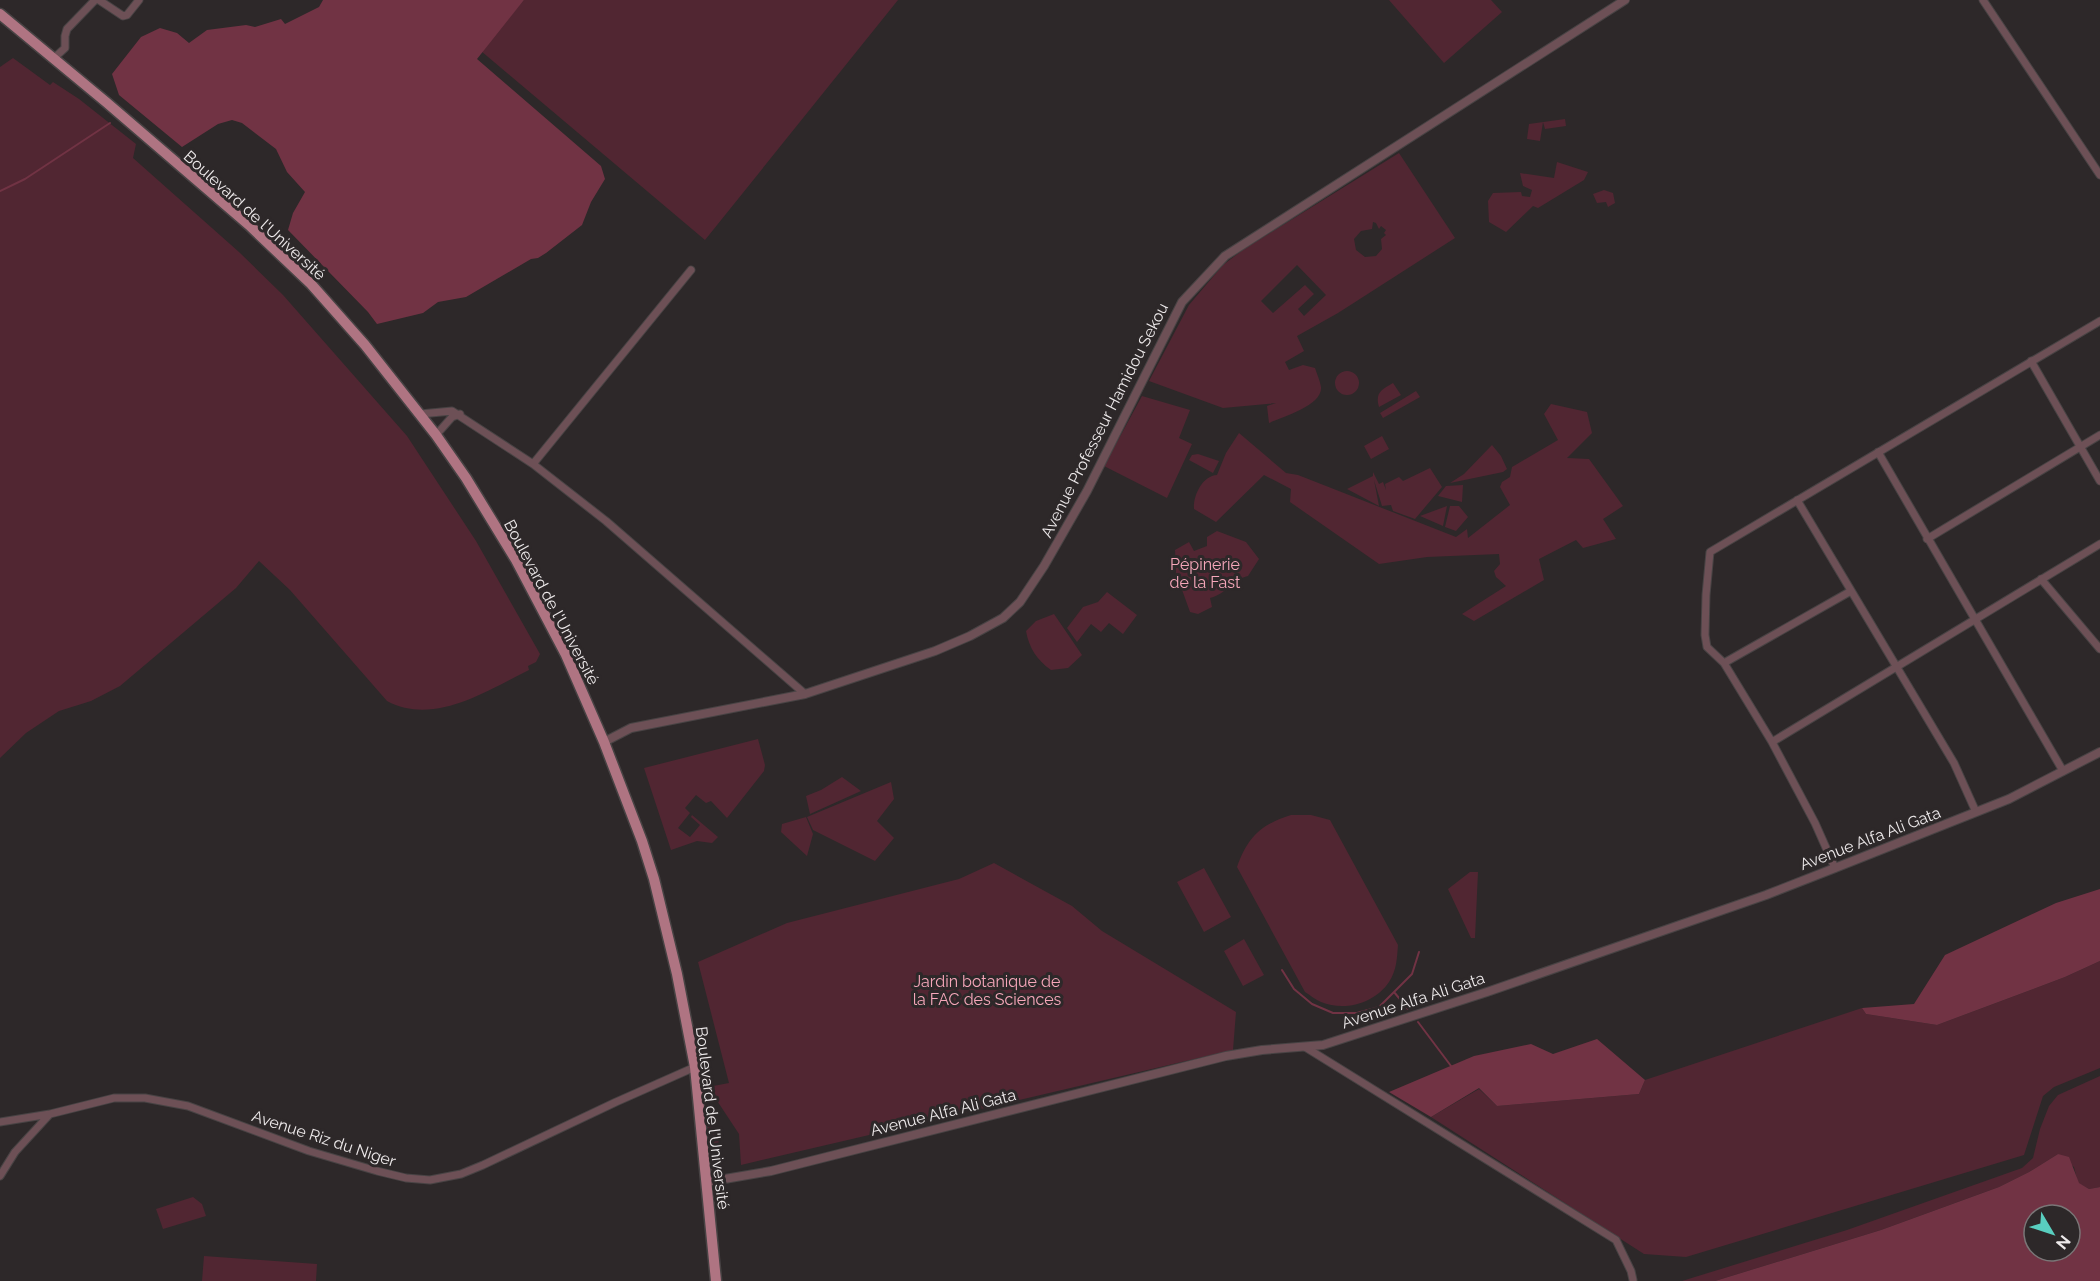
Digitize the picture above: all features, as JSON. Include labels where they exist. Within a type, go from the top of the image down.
[{"type":"main road","name":"Boulevard de l'Université","points":[[0,14],[249,225],[311,284],[365,345],[436,435],[466,478],[516,560],[566,655],[604,741],[654,879],[677,974],[695,1067],[716,1281]]},
{"type":"street","points":[[53,59],[65,48],[65,36],[68,29],[95,0]]},
{"type":"street","points":[[99,0],[123,16],[127,15],[139,0]]},
{"type":"street","name":"Avenue Professeur Hamidou Sekou","points":[[604,741],[631,728],[805,694],[935,651],[1003,618],[1020,602],[1044,566],[1087,491],[1182,302],[1225,256],[1625,0]]},
{"type":"street","points":[[1983,0],[2100,175]]},
{"type":"street","points":[[532,464],[691,270]]},
{"type":"street","points":[[1835,868],[1815,823],[1772,742],[1724,663],[1707,647],[1706,595],[1710,552],[2100,321]]},
{"type":"street","points":[[2031,362],[2100,481]]},
{"type":"street","points":[[420,414],[452,411],[460,414],[532,464],[606,521],[805,694]]},
{"type":"street","points":[[436,435],[452,417],[460,414]]},
{"type":"street","points":[[1927,539],[2100,435]]},
{"type":"street","points":[[1878,452],[2063,771]]},
{"type":"street","points":[[1797,500],[1954,763],[1976,813]]},
{"type":"street","points":[[1772,742],[2100,544]]},
{"type":"street","points":[[2041,579],[2100,649]]},
{"type":"street","points":[[1724,663],[1851,591]]},
{"type":"street","name":"Avenue Alfa Ali Gata","points":[[707,1182],[771,1171],[1226,1056],[1262,1050],[1323,1045],[1487,992],[1766,895],[2009,800],[2100,752]]},
{"type":"street","points":[[1305,1047],[1616,1240],[1633,1280]]},
{"type":"street","name":"Avenue Riz du Niger","points":[[0,1122],[50,1114],[114,1098],[155,1099],[188,1106],[309,1151],[354,1165],[396,1176],[430,1180],[461,1174],[483,1165],[695,1067]]},
{"type":"street","points":[[0,1176],[15,1152],[50,1114]]},
{"type":"green space","points":[[524,0],[898,0],[705,240],[481,51]]},
{"type":"green space","points":[[1389,0],[1491,0],[1502,12],[1444,63]]},
{"type":"green space","points":[[13,58],[50,85],[53,82],[79,99],[136,144],[133,158],[239,252],[283,295],[407,436],[476,541],[540,654],[536,662],[528,666],[529,670],[478,696],[441,708],[423,710],[405,708],[387,701],[290,590],[259,561],[236,588],[120,686],[91,701],[59,711],[26,733],[0,758],[0,67]]},
{"type":"green space","points":[[1565,119],[1566,126],[1545,129],[1543,122]]},
{"type":"green space","points":[[1543,122],[1540,141],[1527,139],[1529,124]]},
{"type":"green space","points":[[1399,153],[1455,238],[1338,313],[1297,336],[1304,351],[1285,362],[1289,370],[1303,365],[1315,368],[1321,387],[1320,393],[1316,399],[1301,410],[1269,423],[1267,406],[1276,403],[1223,408],[1149,381],[1189,305],[1223,265],[1244,249]],"holes":[[[1373,222],[1379,229],[1381,226],[1386,230],[1384,233],[1386,235],[1381,239],[1382,249],[1376,256],[1365,257],[1356,250],[1354,239],[1361,231],[1372,229]],[[1297,265],[1326,295],[1304,316],[1298,309],[1314,294],[1305,285],[1273,313],[1261,301]]]},
{"type":"green space","points":[[1557,162],[1588,172],[1584,180],[1538,208],[1533,206],[1506,232],[1489,222],[1488,201],[1493,193],[1521,192],[1522,196],[1530,197],[1532,190],[1523,186],[1520,173],[1554,178]]},
{"type":"green space","points":[[1604,190],[1613,193],[1615,203],[1608,207],[1606,202],[1597,203],[1593,194]]},
{"type":"green space","points":[[1347,371],[1356,374],[1359,383],[1356,392],[1347,395],[1338,392],[1335,383],[1338,374]]},
{"type":"green space","points":[[1393,383],[1401,395],[1379,407],[1380,392]]},
{"type":"green space","points":[[1416,391],[1420,397],[1383,418],[1380,413]]},
{"type":"green space","points":[[1142,396],[1190,410],[1179,438],[1192,444],[1167,498],[1104,466]]},
{"type":"green space","points":[[1551,404],[1587,412],[1592,433],[1567,458],[1589,459],[1623,506],[1603,519],[1616,539],[1583,548],[1576,540],[1539,559],[1544,580],[1474,621],[1462,614],[1506,586],[1496,577],[1494,571],[1500,564],[1499,554],[1427,557],[1379,564],[1290,502],[1291,489],[1264,475],[1216,522],[1194,509],[1195,498],[1200,487],[1207,479],[1217,475],[1226,453],[1239,433],[1286,473],[1298,475],[1456,537],[1467,529],[1468,538],[1510,505],[1500,487],[1502,482],[1510,477],[1512,467],[1558,440],[1544,414]]},
{"type":"green space","points":[[1382,436],[1389,449],[1371,459],[1364,446]]},
{"type":"green space","points":[[1492,445],[1501,456],[1507,469],[1503,472],[1450,483],[1464,474]]},
{"type":"green space","points":[[1198,454],[1219,461],[1213,473],[1189,460],[1192,455]]},
{"type":"green space","points":[[1430,468],[1442,487],[1415,519],[1393,511],[1391,505],[1382,506],[1374,480],[1379,506],[1347,489],[1373,476],[1373,472],[1379,484],[1383,482],[1386,490],[1385,484],[1399,477],[1403,481]]},
{"type":"green space","points":[[1463,485],[1462,502],[1438,496],[1446,486]]},
{"type":"green space","points":[[1447,506],[1443,526],[1420,516]]},
{"type":"green space","points":[[1450,506],[1459,506],[1468,517],[1456,531],[1445,527]]},
{"type":"green space","name":"Pépinerie de la Fast","points":[[1217,531],[1246,542],[1259,559],[1248,576],[1210,598],[1212,607],[1198,614],[1190,612],[1176,573],[1175,550],[1189,542],[1194,551],[1207,546],[1207,537]]},
{"type":"green space","points":[[1107,592],[1137,615],[1123,634],[1109,623],[1101,632],[1091,624],[1077,642],[1067,628],[1083,607],[1098,602]]},
{"type":"green space","points":[[1054,614],[1082,655],[1068,668],[1051,670],[1034,653],[1026,631],[1036,621]]},
{"type":"green space","points":[[758,739],[765,765],[764,771],[727,818],[711,801],[706,803],[696,795],[685,808],[690,813],[678,828],[690,837],[700,825],[691,817],[692,815],[718,837],[712,843],[697,841],[671,850],[644,768]]},
{"type":"green space","points":[[842,777],[861,791],[810,814],[806,796]]},
{"type":"green space","points":[[891,782],[894,799],[877,821],[894,838],[875,861],[813,830],[807,817]]},
{"type":"green space","points":[[1291,815],[1311,815],[1330,820],[1398,945],[1394,973],[1389,982],[1376,995],[1359,1004],[1330,1005],[1305,992],[1237,867],[1256,834],[1271,823]]},
{"type":"green space","points":[[806,817],[813,834],[807,856],[781,832],[782,824]]},
{"type":"green space","name":"Jardin botanique de la FAC des Sciences","points":[[994,863],[1072,906],[1102,931],[1236,1012],[1233,1050],[741,1165],[739,1134],[708,1087],[729,1083],[698,962],[787,923],[959,879]]},
{"type":"green space","points":[[1204,868],[1231,917],[1204,932],[1177,882]]},
{"type":"green space","points":[[1470,872],[1478,872],[1475,938],[1471,938],[1448,889]]},
{"type":"green space","points":[[1244,939],[1264,975],[1243,986],[1224,951]]},
{"type":"green space","points":[[2100,961],[2100,1068],[2054,1087],[2043,1096],[2024,1155],[1686,1257],[1644,1254],[1431,1117],[1479,1089],[1497,1106],[1639,1094],[1645,1080],[1862,1008],[1866,1014],[1937,1025],[2065,977]]},
{"type":"green space","points":[[2100,1076],[2100,1187],[2089,1189],[2078,1183],[2074,1167],[2058,1154],[1999,1187],[1881,1230],[1715,1281],[1682,1281],[1847,1230],[2022,1168],[2033,1158],[2040,1129],[2049,1106],[2058,1095]]},
{"type":"green space","points":[[707,1118],[718,1132],[720,1168],[711,1170]]},
{"type":"green space","points":[[193,1197],[202,1204],[206,1216],[163,1229],[156,1209]]},
{"type":"green space","points":[[204,1256],[317,1264],[316,1281],[202,1281]]},
{"type":"shaded area","points":[[323,0],[524,0],[477,59],[601,166],[605,179],[591,202],[582,225],[538,258],[531,259],[466,297],[438,302],[423,313],[377,324],[288,230],[293,213],[305,192],[287,172],[276,149],[242,123],[232,120],[218,124],[182,147],[119,95],[112,74],[141,37],[160,28],[177,33],[189,43],[207,30],[246,25],[255,27],[281,19],[285,24],[319,7]]},
{"type":"shaded area","points":[[2100,889],[2100,961],[2065,977],[1937,1025],[1866,1014],[1862,1008],[1914,1004],[1945,955],[2056,903]]},
{"type":"shaded area","points":[[1597,1039],[1645,1080],[1639,1094],[1497,1106],[1479,1088],[1431,1117],[1389,1092],[1474,1056],[1531,1044],[1553,1054]]},
{"type":"shaded area","points":[[2058,1154],[2069,1157],[2079,1183],[2089,1189],[2100,1187],[2100,1281],[1715,1281],[1881,1230],[1999,1187]]},
{"type":"waterway","points":[[0,191],[25,179],[110,123]]},
{"type":"waterway","points":[[1282,970],[1294,989],[1312,1004],[1333,1013],[1357,1013],[1379,1007],[1412,974],[1419,952]]},
{"type":"waterway","points":[[1394,992],[1408,1009]]},
{"type":"waterway","points":[[1418,1022],[1451,1066]]}]
